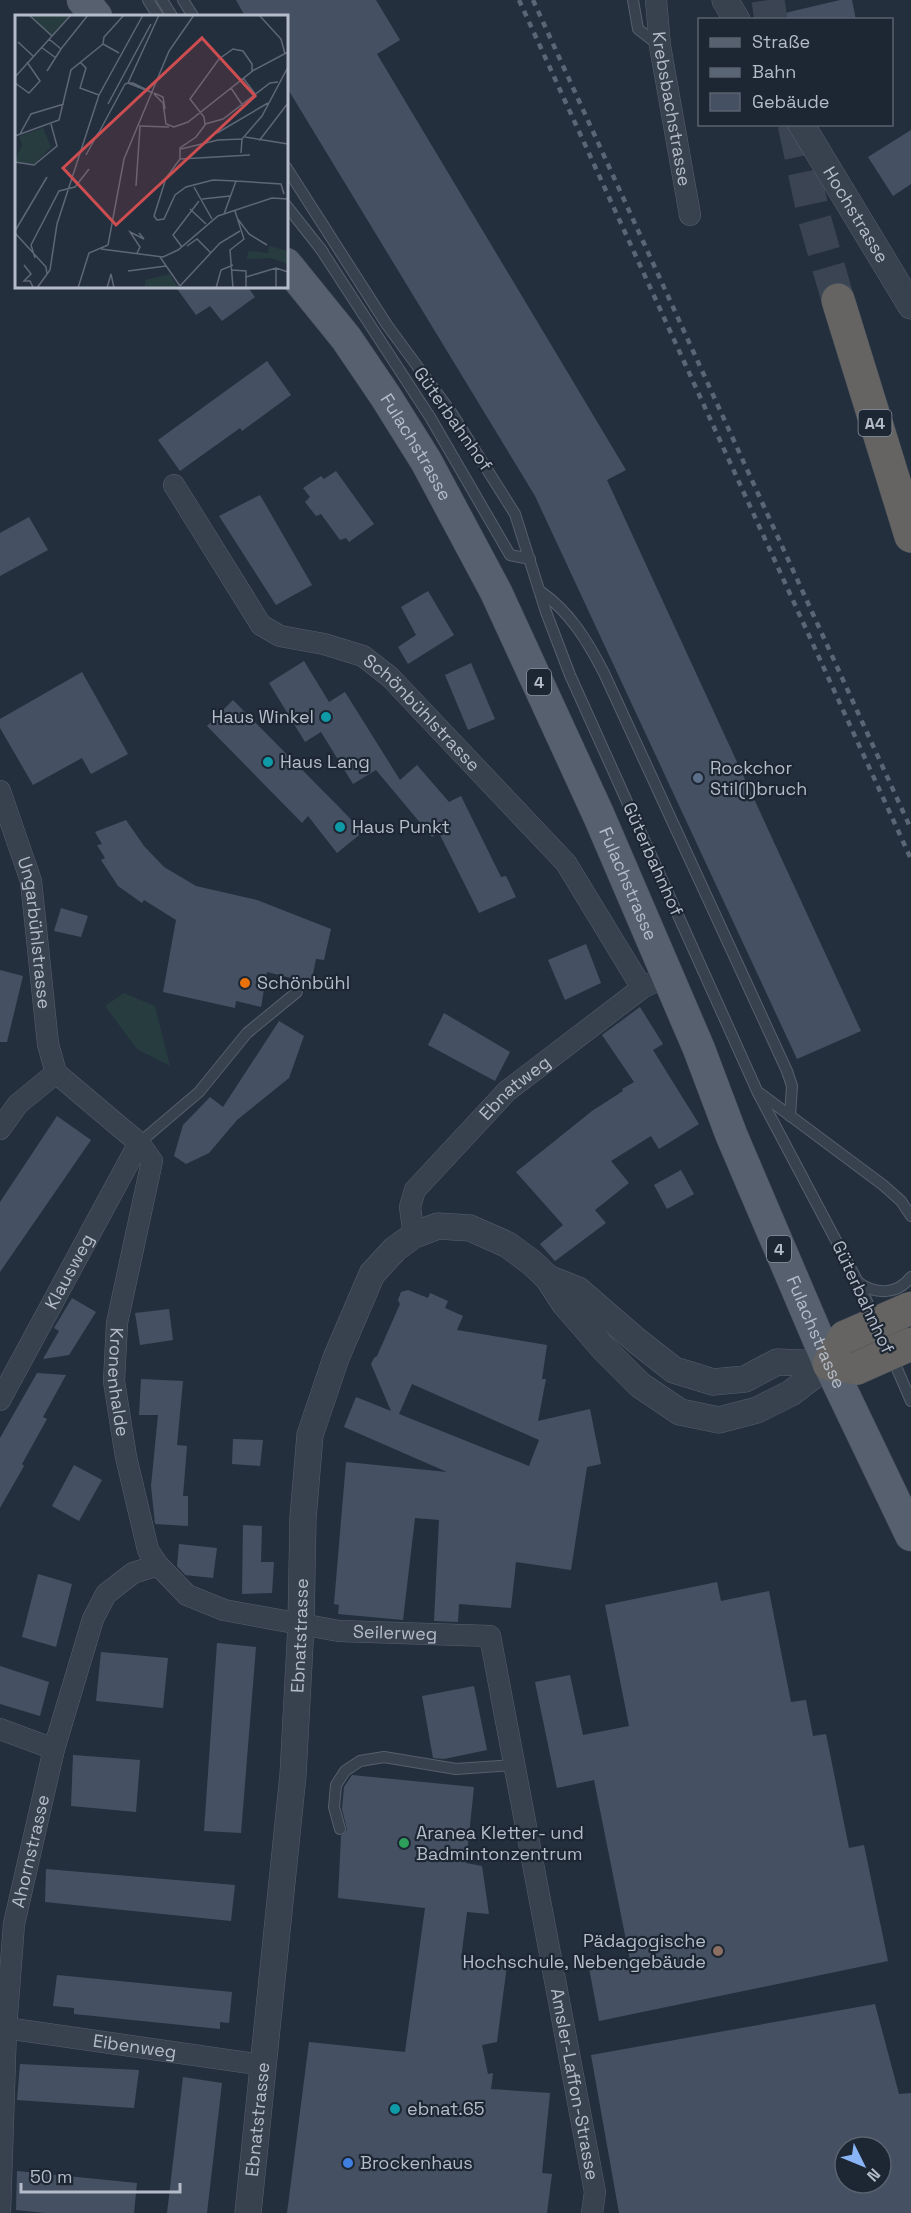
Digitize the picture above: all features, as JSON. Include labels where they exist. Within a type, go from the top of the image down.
[{"type":"highway","name":"A4","points":[[838,300],[911,536]]},
{"type":"highway","points":[[844,1356],[911,1308]]},
{"type":"highway","points":[[844,1356],[893,1342]]},
{"type":"main road","points":[[83,0],[95,15]]},
{"type":"main road","name":"Fulachstrasse","points":[[288,266],[346,339],[426,461],[528,658],[599,816],[655,982],[699,1049],[735,1144],[844,1356],[911,1535]]},
{"type":"street","name":"Krebsbachstrasse","points":[[656,0],[660,46],[690,215]]},
{"type":"street","points":[[725,0],[736,18]]},
{"type":"street","name":"Hochstrasse","points":[[802,126],[911,306]]},
{"type":"street","name":"Schönbühlstrasse","points":[[174,486],[261,625],[279,636],[324,644],[363,656],[390,677],[566,863],[655,982]]},
{"type":"street","name":"Ungarbühlstrasse","points":[[0,791],[31,881],[48,1044],[56,1073]]},
{"type":"street","name":"Ebnatweg","points":[[414,1235],[410,1207],[415,1190],[507,1090],[655,982]]},
{"type":"street","points":[[0,1129],[18,1104],[56,1073]]},
{"type":"street","name":"Kronenhalde","points":[[56,1073],[139,1143],[152,1161],[117,1323],[114,1381],[126,1457],[148,1550],[158,1565],[187,1595],[224,1610],[271,1617],[301,1625]]},
{"type":"street","name":"Klausweg","points":[[0,1400],[139,1143]]},
{"type":"street","name":"Ebnatstrasse","points":[[248,2213],[293,1775],[301,1625],[303,1518],[310,1435],[336,1358],[372,1274],[395,1249],[414,1235],[438,1226],[470,1228],[508,1245],[531,1262],[548,1278],[565,1304],[604,1349],[640,1385],[680,1412],[719,1420],[757,1410],[791,1393],[844,1356]]},
{"type":"street","name":"Ebnatstrasse","points":[[548,1278],[578,1290],[674,1370],[713,1382],[745,1379],[777,1362],[844,1356]]},
{"type":"street","name":"Ahornstrasse","points":[[0,2213],[6,2028],[14,1924],[54,1749],[93,1619],[106,1594],[133,1573],[158,1565]]},
{"type":"street","name":"Seilerweg","points":[[301,1625],[339,1631],[490,1636]]},
{"type":"street","name":"Amsler-Laffon-Strasse","points":[[490,1636],[595,2192],[592,2213]]},
{"type":"street","points":[[0,1730],[54,1749]]},
{"type":"street","name":"Eibenweg","points":[[6,2028],[263,2065]]},
{"type":"lane","points":[[148,0],[157,15]]},
{"type":"lane","points":[[162,0],[171,15]]},
{"type":"lane","points":[[183,0],[192,15]]},
{"type":"lane","points":[[633,0],[638,29],[660,46]]},
{"type":"lane","name":"Güterbahnhof","points":[[288,170],[387,325],[451,412],[515,514],[546,612],[570,675],[758,1093],[858,1282],[893,1342],[911,1401]]},
{"type":"lane","name":"Güterbahnhof","points":[[288,208],[387,325]]},
{"type":"lane","points":[[320,248],[430,417],[510,555],[530,559]]},
{"type":"lane","points":[[540,591],[570,617],[589,644],[604,672],[787,1071],[792,1086],[790,1116]]},
{"type":"lane","points":[[139,1143],[199,1092],[248,1033],[297,993]]},
{"type":"lane","points":[[758,1093],[884,1185],[901,1201],[911,1216]]},
{"type":"lane","points":[[858,1282],[874,1291],[888,1291],[902,1287],[911,1277]]},
{"type":"lane","points":[[340,1829],[334,1807],[336,1785],[345,1771],[360,1761],[384,1757],[456,1769],[514,1765]]},
{"type":"green space","points":[[124,993],[155,1006],[170,1066],[137,1049],[105,1006]]},
{"type":"building","points":[[236,0],[376,0],[400,40],[377,54],[626,470],[607,480],[861,1031],[797,1059],[535,496],[288,89],[288,15],[244,15]]},
{"type":"building","points":[[840,0],[852,0],[856,18],[786,18],[785,13]]},
{"type":"building","points":[[911,130],[911,184],[893,196],[868,157]]},
{"type":"building","points":[[176,288],[248,288],[255,297],[222,321],[210,306],[196,315]]},
{"type":"building","points":[[267,361],[291,395],[242,431],[240,428],[180,471],[158,440]]},
{"type":"building","points":[[336,471],[374,524],[349,542],[346,538],[340,540],[321,514],[316,516],[305,502],[310,497],[303,488],[321,476],[324,479]]},
{"type":"building","points":[[260,495],[312,585],[276,605],[219,516]]},
{"type":"building","points":[[29,517],[48,550],[0,576],[0,533]]},
{"type":"building","points":[[428,591],[454,635],[408,664],[398,647],[416,635],[401,607]]},
{"type":"building","points":[[304,661],[329,702],[345,692],[400,780],[417,765],[449,802],[461,796],[501,877],[506,876],[516,897],[479,913],[439,833],[432,837],[376,770],[353,784],[321,732],[305,742],[269,683]]},
{"type":"building","points":[[471,663],[495,719],[468,730],[445,675]]},
{"type":"building","points":[[82,672],[128,754],[91,774],[82,758],[33,785],[0,728],[0,719]]},
{"type":"building","name":"Haus Lang","points":[[233,700],[363,832],[337,853],[308,816],[302,823],[207,726]]},
{"type":"building","points":[[126,820],[144,846],[164,867],[196,886],[257,900],[331,929],[324,960],[316,959],[311,983],[267,972],[261,1007],[236,1001],[235,1008],[163,992],[176,920],[144,900],[142,903],[118,886],[101,860],[105,858],[97,845],[102,844],[95,832]]},
{"type":"building","points":[[61,908],[88,916],[81,937],[54,931]]},
{"type":"building","points":[[586,944],[601,983],[565,1000],[548,960]]},
{"type":"building","points":[[0,970],[23,976],[7,1042],[0,1042]]},
{"type":"building","points":[[640,1007],[663,1044],[653,1050],[699,1124],[659,1149],[651,1136],[611,1161],[629,1183],[595,1210],[606,1223],[555,1261],[540,1244],[563,1225],[516,1172],[592,1111],[634,1082],[602,1035]]},
{"type":"building","points":[[444,1013],[510,1052],[495,1081],[428,1045]]},
{"type":"building","points":[[279,1021],[304,1036],[289,1078],[237,1120],[209,1153],[186,1164],[174,1156],[183,1125],[210,1097],[223,1107]]},
{"type":"building","points":[[57,1116],[91,1140],[0,1272],[0,1202]]},
{"type":"building","points":[[681,1170],[694,1194],[667,1209],[654,1185]]},
{"type":"building","points":[[408,1290],[428,1298],[430,1293],[448,1301],[445,1308],[463,1316],[457,1330],[547,1345],[542,1379],[546,1379],[538,1421],[590,1409],[601,1464],[587,1467],[571,1570],[516,1562],[511,1608],[459,1604],[458,1622],[434,1621],[439,1520],[415,1518],[403,1620],[338,1614],[339,1605],[334,1604],[346,1462],[447,1472],[344,1427],[356,1397],[391,1411],[371,1364],[377,1356],[400,1304],[398,1300],[401,1292]],"holes":[[[412,1384],[539,1440],[529,1466],[399,1414]]]},
{"type":"building","points":[[72,1298],[96,1312],[69,1355],[43,1359],[59,1331],[54,1328]]},
{"type":"building","points":[[169,1309],[173,1340],[140,1345],[135,1313]]},
{"type":"building","points":[[37,1373],[66,1375],[43,1417],[47,1419],[22,1464],[24,1466],[0,1508],[0,1438]]},
{"type":"building","points":[[141,1379],[183,1381],[177,1445],[187,1446],[183,1496],[188,1496],[188,1526],[155,1524],[151,1486],[158,1415],[139,1415]]},
{"type":"building","points":[[233,1439],[263,1440],[260,1466],[232,1464]]},
{"type":"building","points":[[74,1465],[102,1480],[79,1521],[52,1506]]},
{"type":"building","points":[[243,1525],[262,1526],[261,1562],[274,1562],[272,1593],[242,1594]]},
{"type":"building","points":[[179,1544],[217,1548],[213,1578],[185,1575],[177,1566]]},
{"type":"building","points":[[38,1574],[72,1584],[56,1647],[22,1637]]},
{"type":"building","points":[[717,1582],[721,1601],[769,1591],[791,1702],[806,1700],[813,1736],[826,1734],[849,1848],[864,1845],[888,1961],[599,2021],[589,1968],[630,1960],[594,1780],[557,1788],[535,1682],[570,1675],[583,1735],[629,1726],[605,1605]]},
{"type":"building","points":[[217,1643],[256,1647],[241,1833],[204,1831]]},
{"type":"building","points":[[101,1652],[168,1658],[163,1708],[96,1701]]},
{"type":"building","points":[[0,1666],[49,1682],[40,1716],[0,1704]]},
{"type":"building","points":[[474,1686],[487,1750],[444,1759],[433,1758],[422,1696]]},
{"type":"building","points":[[73,1755],[140,1760],[136,1812],[71,1806]]},
{"type":"building","name":"ebnat.65","points":[[352,1775],[474,1787],[466,1863],[482,1866],[489,1914],[467,1912],[461,1959],[507,1965],[497,2042],[482,2045],[488,2074],[493,2073],[491,2089],[550,2093],[542,2173],[552,2174],[547,2213],[287,2213],[309,2042],[405,2052],[425,1908],[338,1898],[341,1836],[347,1830],[342,1809],[344,1787]]},
{"type":"building","points":[[46,1869],[235,1885],[231,1921],[45,1902]]},
{"type":"building","points":[[57,1975],[232,1992],[229,2023],[220,2022],[220,2029],[74,2014],[74,2008],[53,2006]]},
{"type":"building","points":[[875,2004],[899,2094],[911,2093],[911,2213],[619,2213],[591,2055]]},
{"type":"building","points":[[20,2064],[139,2070],[134,2108],[17,2100]]},
{"type":"building","points":[[183,2077],[222,2083],[207,2213],[167,2213]]},
{"type":"building","points":[[17,2171],[137,2183],[134,2213],[45,2213],[16,2210]]},
{"type":"tunnel","points":[[768,0],[771,18]]},
{"type":"tunnel","points":[[794,126],[814,217],[838,300]]},
{"type":"railway","points":[[519,0],[911,859]]},
{"type":"railway","points":[[533,0],[911,829]]},
{"type":"place","name":"Haus Winkel","points":[[326,717]]},
{"type":"place","name":"Haus Lang","points":[[268,762]]},
{"type":"place","name":"Rockchor Stil(l)bruch","points":[[698,778]]},
{"type":"place","name":"Haus Punkt","points":[[340,827]]},
{"type":"place","name":"Schönbühl","points":[[245,983]]},
{"type":"place","name":"Aranea Kletter- und Badmintonzentrum","points":[[404,1843]]},
{"type":"place","name":"Pädagogische Hochschule, Nebengebäude","points":[[718,1951]]},
{"type":"place","name":"ebnat.65","points":[[395,2109]]},
{"type":"place","name":"Brockenhaus","points":[[348,2163]]}]
